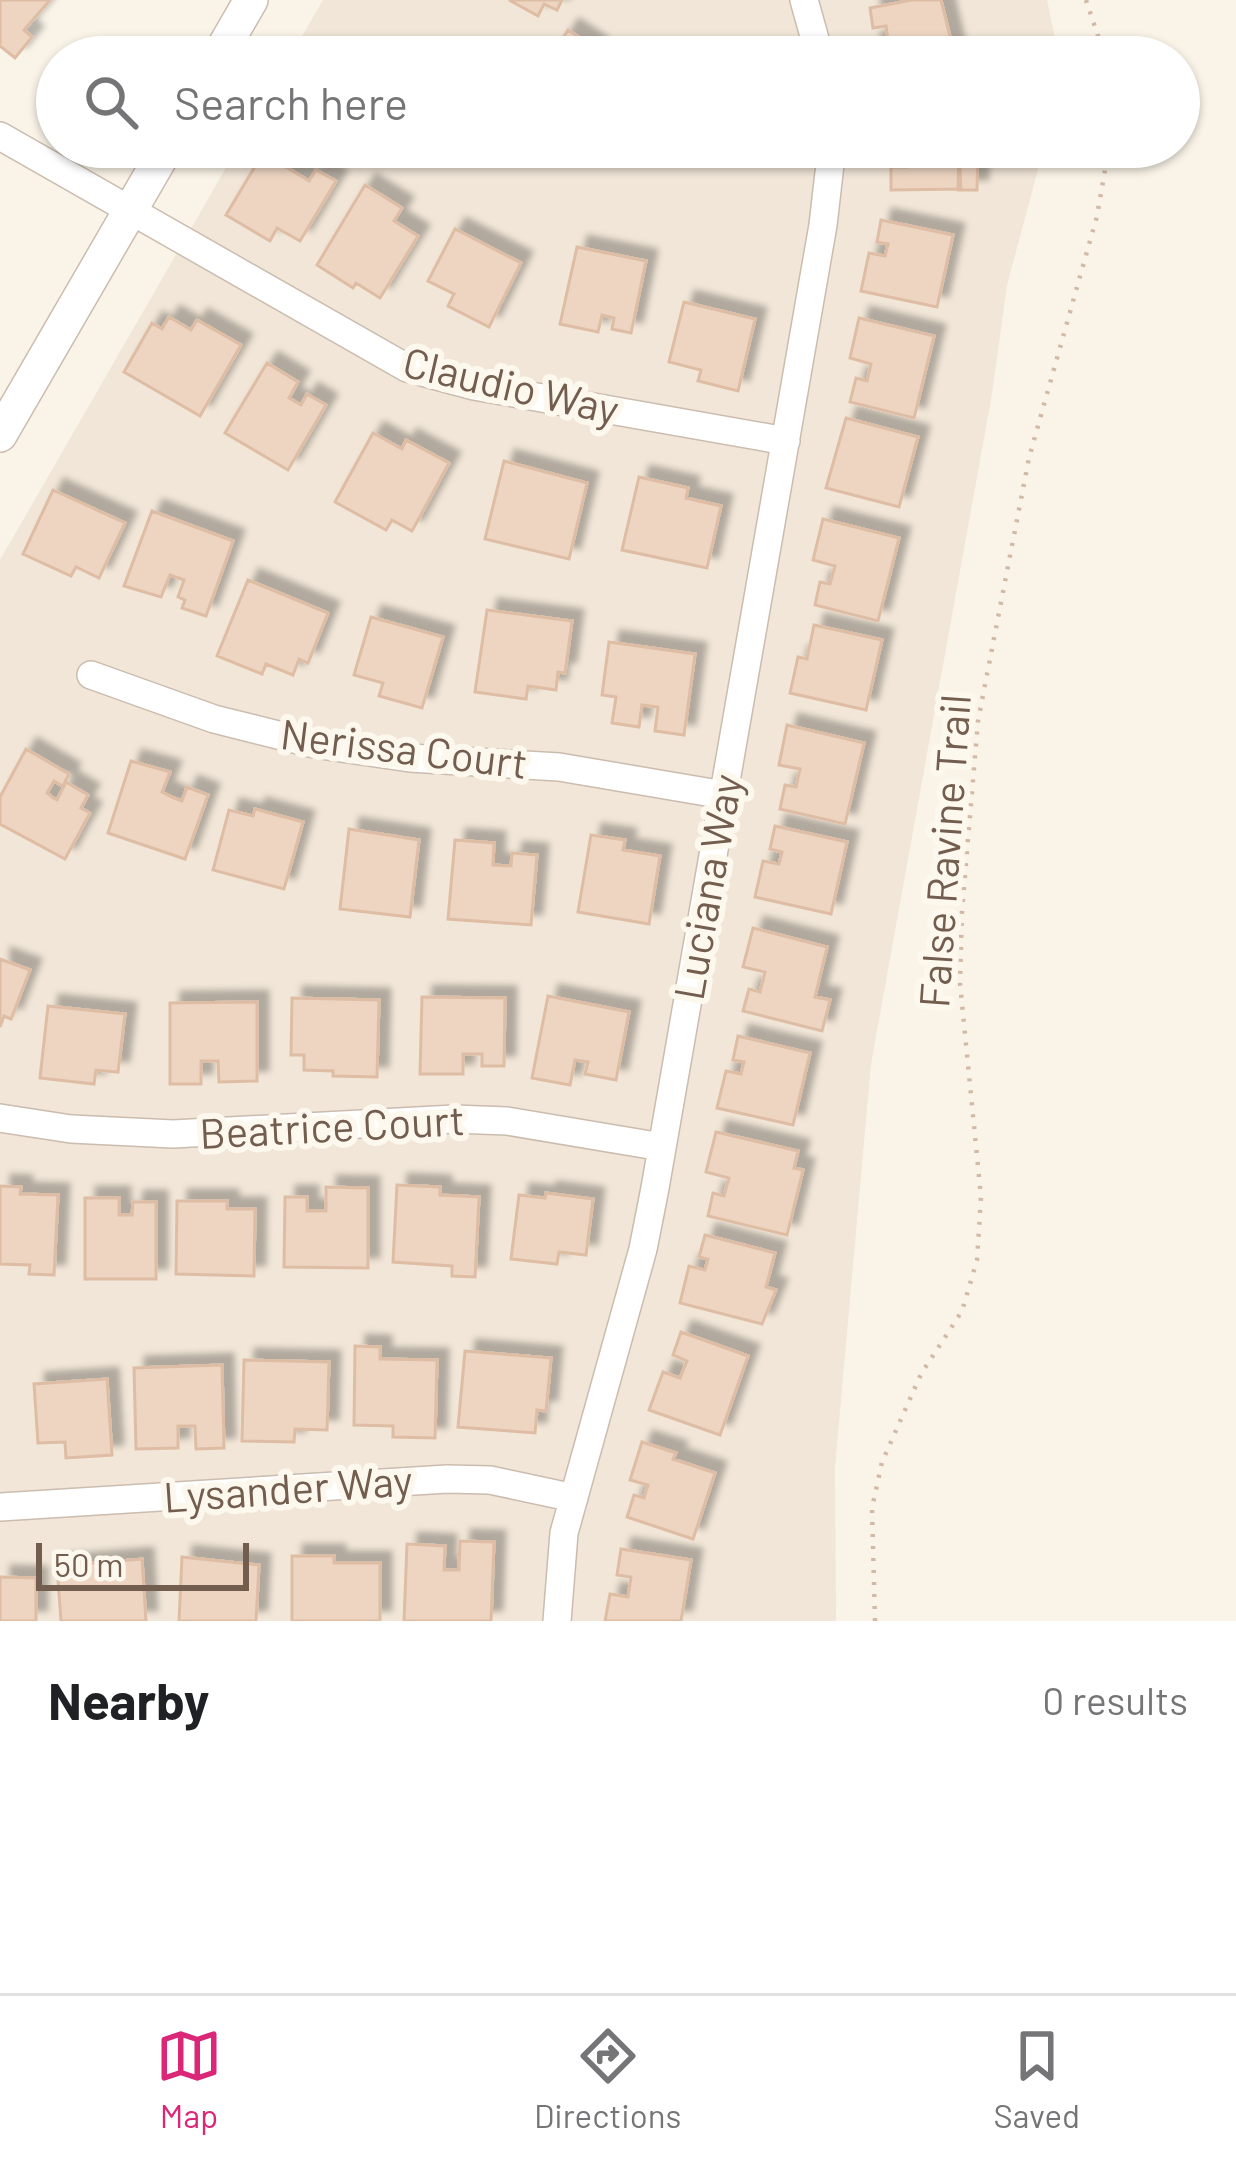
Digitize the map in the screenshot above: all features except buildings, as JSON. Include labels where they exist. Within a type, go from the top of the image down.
[{"type":"street","points":[[230,36],[250,0]]},
{"type":"street","points":[[804,0],[814,36]]},
{"type":"street","name":"Claudio Way","points":[[0,136],[36,157]]},
{"type":"street","name":"Claudio Way","points":[[54,168],[407,368],[474,386],[786,441]]},
{"type":"street","points":[[0,435],[154,168]]},
{"type":"street","name":"Luciana Way","points":[[557,1621],[558,1571],[574,1498],[643,1249],[662,1148],[824,225],[830,168]]},
{"type":"street","name":"Nerissa Court","points":[[92,675],[214,718],[314,744],[410,758],[559,766],[724,795]]},
{"type":"street","name":"Beatrice Court","points":[[0,1118],[71,1129],[172,1134],[454,1118],[507,1121],[662,1148]]},
{"type":"street","name":"Lysander Way","points":[[0,1507],[447,1479],[490,1480],[574,1498]]},
{"type":"path","points":[[1086,0],[1098,36]]},
{"type":"path","name":"False Ravine Trail","points":[[875,1621],[872,1508],[882,1462],[921,1374],[962,1311],[977,1261],[981,1197],[960,983],[978,721],[1037,424],[1105,168]]},
{"type":"shaded area","points":[[323,0],[1047,0],[1055,36],[302,36]]},
{"type":"shaded area","points":[[226,168],[1038,168],[1007,285],[992,394],[871,1064],[835,1467],[836,1621],[0,1621],[0,560]]}]
